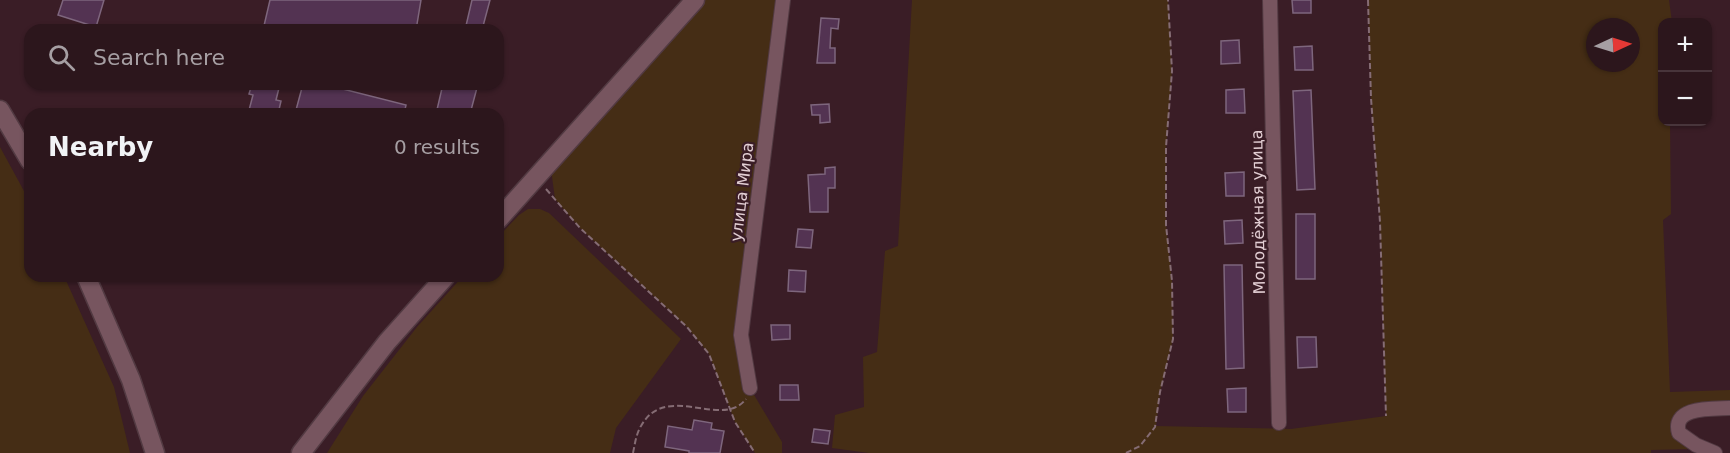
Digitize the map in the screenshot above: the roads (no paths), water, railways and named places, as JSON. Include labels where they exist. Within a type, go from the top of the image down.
[{"type":"street","points":[[504,213],[695,0]]},
{"type":"street","name":"улица Мира","points":[[750,388],[741,335],[783,0]]},
{"type":"street","name":"Молодёжная улица","points":[[1270,0],[1279,423]]},
{"type":"street","points":[[0,110],[24,151]]},
{"type":"street","points":[[89,282],[131,380],[155,453]]},
{"type":"street","points":[[301,453],[387,342],[441,282]]},
{"type":"street","points":[[1715,453],[1684,438],[1679,433],[1678,420],[1689,412],[1730,408]]}]
